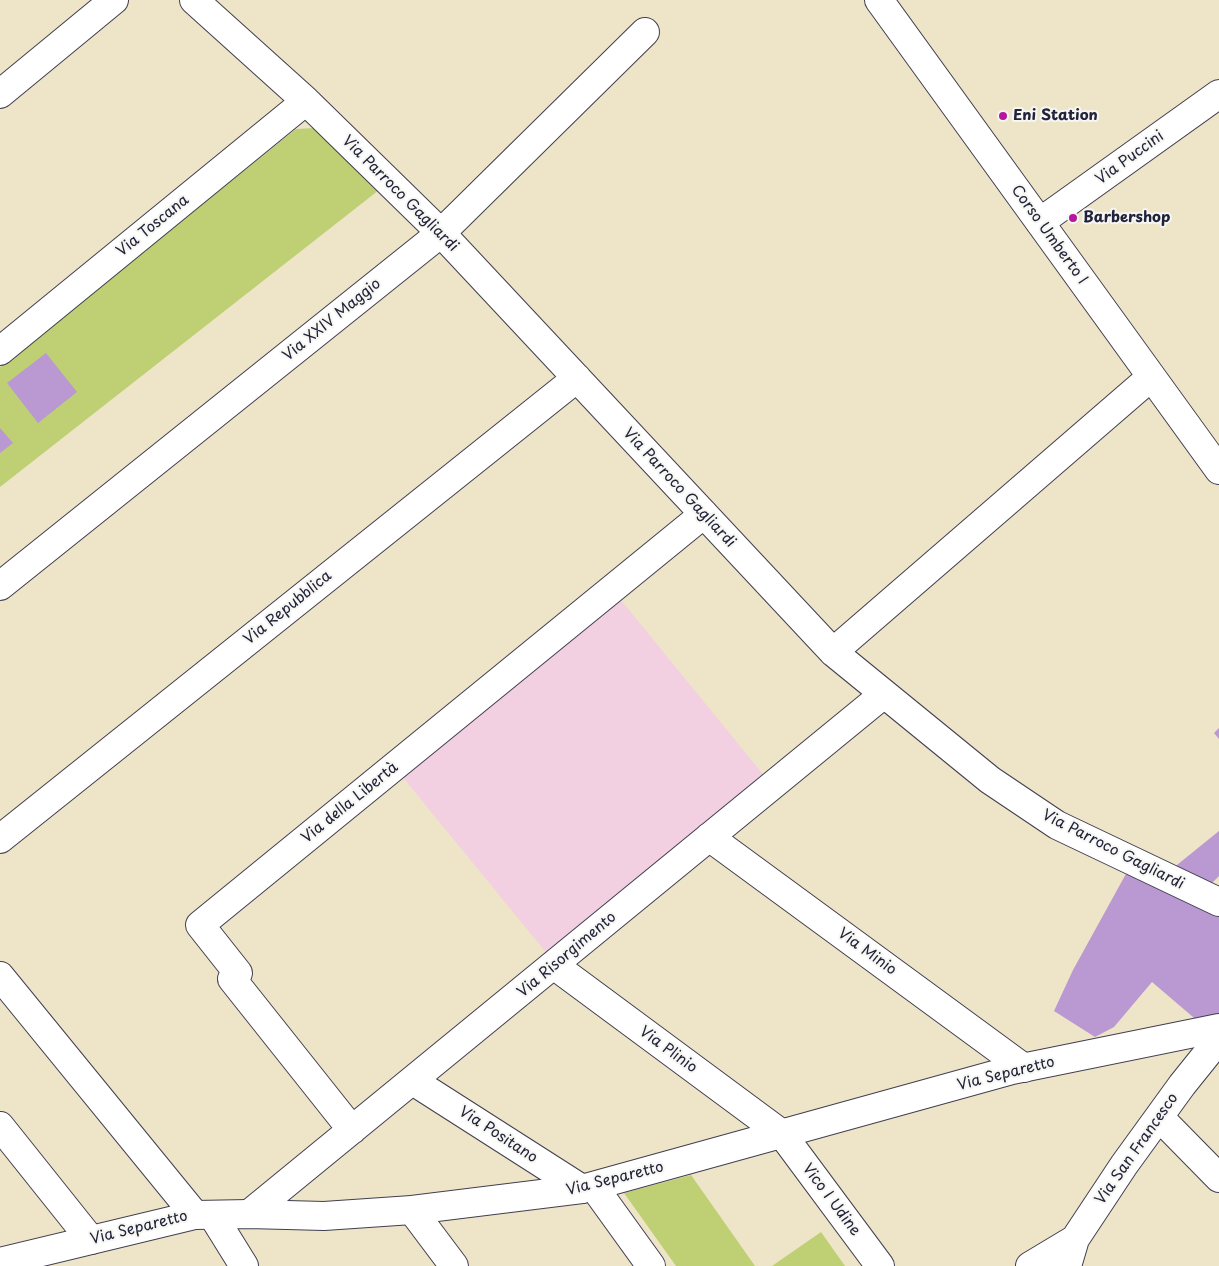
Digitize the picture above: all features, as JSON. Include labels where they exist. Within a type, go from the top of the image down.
[{"type":"street","points":[[0,94],[114,0]]},
{"type":"street","name":"Via Parroco Gagliardi","points":[[194,0],[306,102],[441,233],[833,652],[990,780],[1058,825],[1219,902]]},
{"type":"street","name":"Corso Umberto I","points":[[883,1],[1219,470]]},
{"type":"street","name":"Via XXIV Maggio","points":[[0,586],[441,233],[646,32]]},
{"type":"street","name":"Via Puccini","points":[[1040,222],[1219,94]]},
{"type":"street","name":"Via Toscana","points":[[0,351],[306,102]]},
{"type":"street","points":[[833,652],[1151,377]]},
{"type":"street","name":"Via Repubblica","points":[[0,839],[577,378]]},
{"type":"street","name":"Via della Libertà","points":[[352,1130],[232,979],[238,973],[200,925],[704,514]]},
{"type":"street","name":"Via Risorgimento","points":[[249,1214],[555,966],[709,836],[884,694]]},
{"type":"street","name":"Via Minio","points":[[709,836],[1024,1068]]},
{"type":"street","name":"Via Plinio","points":[[555,966],[782,1134]]},
{"type":"street","points":[[0,976],[204,1215],[244,1266]]},
{"type":"street","name":"Via Separetto","points":[[0,1262],[204,1215],[324,1216],[412,1210],[588,1188],[1024,1068],[1219,1028]]},
{"type":"street","name":"Via San Francesco","points":[[1067,1266],[1075,1239],[1124,1165],[1182,1085],[1219,1039]]},
{"type":"street","name":"Via Positano","points":[[413,1081],[588,1188]]},
{"type":"street","points":[[1167,1125],[1219,1178]]},
{"type":"street","points":[[0,1126],[91,1240]]},
{"type":"street","name":"Vico I Udine","points":[[782,1134],[880,1266]]},
{"type":"street","points":[[588,1188],[651,1266]]},
{"type":"street","points":[[412,1210],[454,1266]]},
{"type":"street","points":[[1030,1266],[1075,1239]]},
{"type":"shaded area","points":[[620,599],[766,778],[549,956],[401,775]]},
{"type":"green space","points":[[315,128],[379,190],[0,487],[0,367],[296,129]]},
{"type":"green space","points":[[691,1175],[755,1266],[676,1266],[624,1193]]},
{"type":"green space","points":[[821,1232],[845,1266],[772,1266]]},
{"type":"building","points":[[46,353],[77,392],[38,423],[7,383]]},
{"type":"building","points":[[0,428],[13,443],[0,453]]},
{"type":"building","points":[[1219,728],[1219,739],[1214,733]]},
{"type":"building","points":[[1219,831],[1219,876],[1210,885],[1172,869]]},
{"type":"building","points":[[1127,872],[1219,912],[1219,1017],[1200,1023],[1152,982],[1114,1027],[1095,1037],[1054,1011],[1073,970]]},
{"type":"place","name":"Eni Station","points":[[1003,116]]},
{"type":"place","name":"Barbershop","points":[[1073,218]]}]
